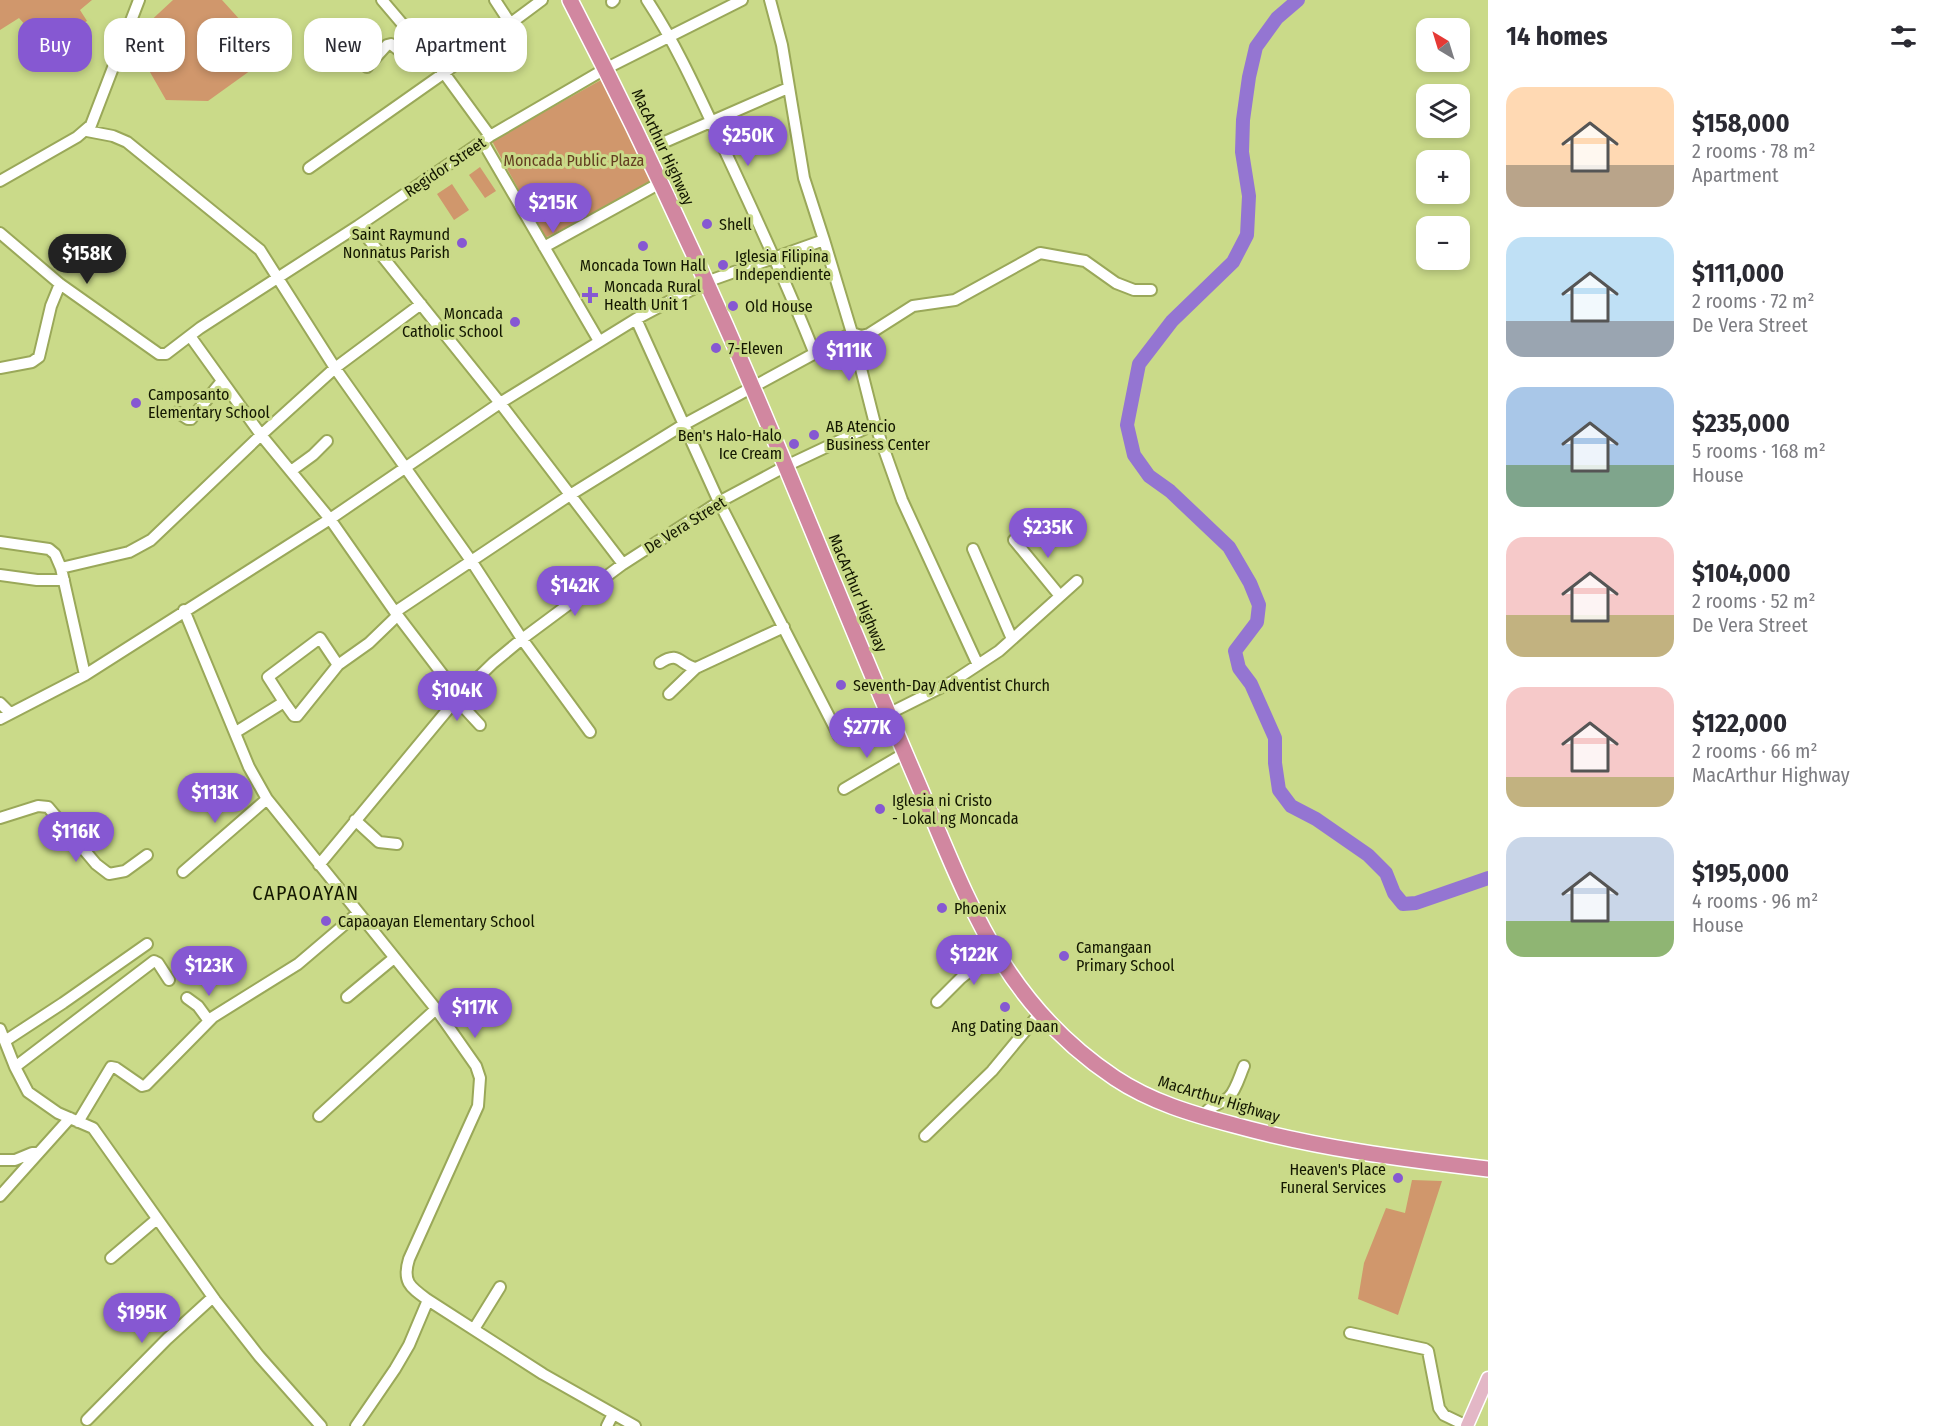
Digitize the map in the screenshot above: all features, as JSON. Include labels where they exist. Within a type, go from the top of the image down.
[{"type":"highway","name":"MacArthur Highway","points":[[570,0],[706,282],[786,466],[888,714],[966,895],[995,951],[1016,983],[1040,1013],[1078,1051],[1118,1080],[1151,1098],[1203,1117],[1276,1137],[1382,1156],[1488,1169]]},
{"type":"main road","points":[[1467,1426],[1488,1378]]},
{"type":"street","points":[[0,182],[87,131],[95,120],[138,0]]},
{"type":"street","points":[[382,0],[397,18]]},
{"type":"street","points":[[495,0],[507,18]]},
{"type":"street","points":[[517,18],[542,0]]},
{"type":"street","points":[[647,0],[669,36],[711,122],[774,257],[814,352]]},
{"type":"street","name":"Regidor Street","points":[[60,284],[162,355],[487,139],[605,69],[742,0]]},
{"type":"street","points":[[770,0],[782,45],[804,178],[852,333],[875,424],[902,500],[978,665]]},
{"type":"street","points":[[382,50],[387,45],[394,46]]},
{"type":"street","points":[[309,168],[444,73],[487,139],[544,247],[599,341]]},
{"type":"street","points":[[644,151],[788,88]]},
{"type":"street","points":[[87,131],[120,139],[136,149],[260,250],[335,368],[472,562],[522,639],[590,732]]},
{"type":"street","points":[[544,247],[660,183]]},
{"type":"street","points":[[358,226],[500,403],[623,564]]},
{"type":"street","points":[[0,233],[60,284],[51,306],[39,357],[32,362],[0,369]]},
{"type":"street","points":[[0,702],[5,716],[85,675],[330,519],[500,403],[636,319],[706,282],[824,240]]},
{"type":"street","points":[[338,665],[322,639],[318,638],[268,677],[294,716],[300,715],[338,665],[369,643],[396,614],[570,495],[683,425],[852,333],[861,336],[868,334],[913,306],[955,300],[1040,253],[1085,261],[1116,283],[1134,290],[1151,290]]},
{"type":"street","points":[[61,568],[129,552],[151,540],[335,368],[421,304]]},
{"type":"street","points":[[636,319],[719,502],[839,736]]},
{"type":"street","points":[[190,336],[261,435],[330,519],[396,614],[480,725]]},
{"type":"street","points":[[177,412],[191,419],[222,381]]},
{"type":"street","name":"De Vera Street","points":[[319,865],[457,697],[492,663],[522,639],[623,564],[719,502],[786,466],[875,424]]},
{"type":"street","points":[[291,471],[327,441]]},
{"type":"street","points":[[1014,540],[1060,596]]},
{"type":"street","points":[[0,542],[49,549],[55,554],[64,580],[85,675]]},
{"type":"street","points":[[973,549],[1012,639]]},
{"type":"street","points":[[0,574],[37,580],[64,580]]},
{"type":"street","points":[[888,714],[952,682],[978,665],[1012,639],[1077,581]]},
{"type":"street","points":[[184,610],[249,767],[267,799],[436,1009],[480,1074],[478,1106],[406,1268],[407,1281],[428,1300],[543,1374],[635,1426]]},
{"type":"street","points":[[669,694],[696,668],[784,627]]},
{"type":"street","points":[[660,663],[668,658],[678,658],[690,667],[696,668]]},
{"type":"street","points":[[236,732],[284,702]]},
{"type":"street","points":[[844,789],[905,753]]},
{"type":"street","points":[[183,872],[267,799]]},
{"type":"street","points":[[0,818],[38,806],[48,807],[96,864],[109,874],[125,871],[147,855]]},
{"type":"street","points":[[355,820],[379,842],[397,844]]},
{"type":"street","points":[[0,1196],[38,1153],[74,1120],[111,1067],[142,1086],[146,1085],[209,1021],[298,964],[358,913]]},
{"type":"street","points":[[4,1041],[147,944]]},
{"type":"street","points":[[937,1002],[961,978],[995,951]]},
{"type":"street","points":[[347,997],[394,958]]},
{"type":"street","points":[[15,1067],[154,962],[158,963],[169,980]]},
{"type":"street","points":[[187,998],[198,1006],[209,1021]]},
{"type":"street","points":[[319,1116],[436,1009]]},
{"type":"street","points":[[925,1136],[992,1071],[1040,1013]]},
{"type":"street","points":[[0,1029],[28,1092],[58,1113],[93,1128],[213,1297],[259,1356],[321,1426]]},
{"type":"street","points":[[1203,1117],[1211,1106],[1225,1100],[1233,1093],[1244,1066]]},
{"type":"street","points":[[0,1160],[15,1160],[38,1153]]},
{"type":"street","points":[[111,1258],[157,1219]]},
{"type":"street","points":[[474,1329],[500,1287]]},
{"type":"street","points":[[87,1420],[171,1334],[213,1297]]},
{"type":"street","points":[[356,1426],[409,1345],[428,1300]]},
{"type":"street","points":[[1350,1333],[1425,1348],[1428,1351],[1438,1408],[1443,1415],[1467,1426]]},
{"type":"street","points":[[607,1426],[613,1414]]},
{"type":"green space","points":[[0,0],[92,0],[80,10],[85,18],[18,18],[0,30]]},
{"type":"green space","points":[[173,0],[222,0],[238,18],[197,18],[197,72],[248,72],[208,101],[166,100],[150,72],[185,72],[185,18],[154,18]]},
{"type":"green space","name":"Moncada Public Plaza","points":[[601,80],[652,183],[545,238],[492,141]]},
{"type":"green space","points":[[480,167],[496,191],[485,198],[469,175]]},
{"type":"green space","points":[[452,184],[469,210],[454,220],[437,194]]},
{"type":"green space","points":[[1412,1180],[1442,1181],[1398,1315],[1358,1299],[1364,1263],[1386,1208],[1405,1213]]},
{"type":"waterway","points":[[1298,0],[1277,18],[1256,47],[1249,77],[1243,120],[1242,152],[1249,196],[1247,235],[1233,262],[1172,321],[1139,364],[1127,425],[1134,455],[1149,476],[1170,491],[1229,547],[1250,583],[1259,605],[1257,622],[1235,651],[1239,668],[1251,684],[1275,738],[1275,763],[1279,790],[1291,806],[1316,819],[1368,855],[1386,873],[1394,893],[1403,904],[1416,903],[1488,878]]},
{"type":"place","name":"Shell","points":[[707,224]]},
{"type":"place","name":"Saint Raymund Nonnatus Parish","points":[[462,243]]},
{"type":"place","name":"Moncada Town Hall","points":[[643,246]]},
{"type":"place","name":"Iglesia Filipina Independiente","points":[[723,265]]},
{"type":"place","name":"Moncada Rural Health Unit 1","points":[[590,295]]},
{"type":"place","name":"Old House","points":[[733,306]]},
{"type":"place","name":"Moncada Catholic School","points":[[515,322]]},
{"type":"place","name":"7-Eleven","points":[[716,348]]},
{"type":"place","name":"Camposanto Elementary School","points":[[136,403]]},
{"type":"place","name":"AB Atencio Business Center","points":[[814,435]]},
{"type":"place","name":"Ben's Halo-Halo Ice Cream","points":[[794,444]]},
{"type":"place","name":"Seventh-Day Adventist Church","points":[[841,685]]},
{"type":"place","name":"Iglesia ni Cristo - Lokal ng Moncada","points":[[880,809]]},
{"type":"place","name":"Phoenix","points":[[942,908]]},
{"type":"place","name":"Capaoayan Elementary School","points":[[326,921]]},
{"type":"place","name":"Camangaan Primary School","points":[[1064,956]]},
{"type":"place","name":"Ang Dating Daan","points":[[1005,1007]]},
{"type":"place","name":"Heaven's Place Funeral Services","points":[[1398,1178]]},
{"type":"district","name":"CAPAOAYAN","points":[[306,893]]}]
